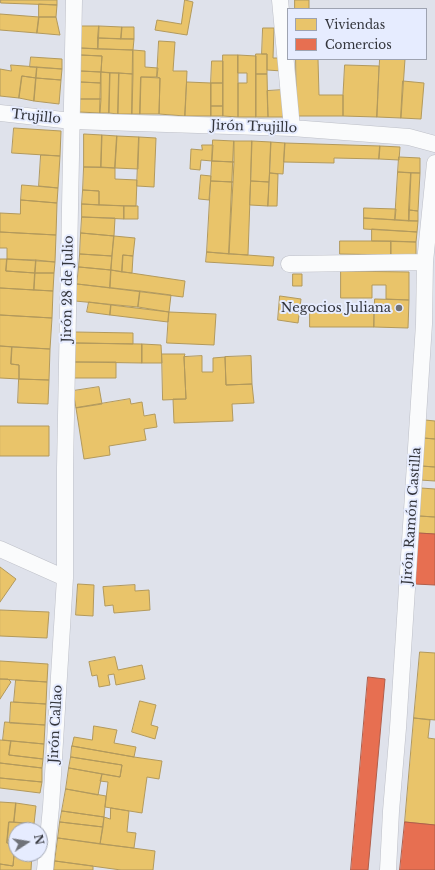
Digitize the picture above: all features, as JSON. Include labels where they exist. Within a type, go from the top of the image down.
[{"type":"street","name":"Jirón 28 de Julio","points":[[65,578],[65,468],[74,0]]},
{"type":"street","points":[[280,0],[292,128]]},
{"type":"street","name":"Trujillo","points":[[0,113],[72,121]]},
{"type":"street","name":"Jirón Trujillo","points":[[72,121],[292,128],[409,137],[435,144]]},
{"type":"street","name":"Jirón Ramón Castilla","points":[[388,870],[391,811],[429,326],[425,262],[435,163]]},
{"type":"street","points":[[289,264],[425,262]]},
{"type":"street","points":[[0,549],[65,578]]},
{"type":"street","name":"Jirón Callao","points":[[45,870],[51,807],[65,578]]},
{"type":"building: Viviendas","points":[[1,0],[57,0],[57,5],[1,3]]},
{"type":"building: Viviendas","points":[[185,0],[193,2],[187,35],[155,30],[157,20],[181,24]]},
{"type":"building: Viviendas","points":[[295,0],[309,0],[309,8],[295,8]]},
{"type":"building: Viviendas","points":[[39,4],[57,5],[56,17],[39,17]]},
{"type":"building: Viviendas","points":[[0,14],[39,17],[37,33],[0,30]]},
{"type":"building: Viviendas","points":[[39,17],[56,17],[60,35],[37,33]]},
{"type":"building: Viviendas","points":[[81,26],[99,26],[98,49],[80,48]]},
{"type":"building: Viviendas","points":[[99,26],[122,27],[121,39],[98,38]]},
{"type":"building: Viviendas","points":[[122,27],[134,27],[134,39],[121,39]]},
{"type":"building: Viviendas","points":[[263,28],[274,28],[273,58],[282,58],[282,71],[267,70],[267,54],[262,54]]},
{"type":"building: Viviendas","points":[[98,38],[134,39],[133,50],[98,49]]},
{"type":"building: Viviendas","points":[[159,41],[175,42],[173,71],[187,71],[185,116],[159,114],[160,78],[157,77]]},
{"type":"building: Viviendas","points":[[80,48],[133,50],[133,74],[101,72],[102,56],[80,55]]},
{"type":"building: Viviendas","points":[[133,50],[145,51],[145,67],[158,68],[157,77],[141,77],[140,114],[132,114]]},
{"type":"building: Viviendas","points":[[256,54],[267,54],[267,74],[256,74]]},
{"type":"building: Viviendas","points":[[80,55],[102,56],[101,72],[80,71]]},
{"type":"building: Viviendas","points":[[223,55],[238,55],[238,117],[223,116]]},
{"type":"building: Viviendas","points":[[238,55],[256,56],[256,117],[238,117],[238,83],[247,83],[247,73],[238,73]]},
{"type":"building: Viviendas","points":[[31,57],[62,59],[62,69],[30,67]]},
{"type":"building: Viviendas","points":[[296,60],[318,60],[319,95],[343,95],[343,116],[297,116]]},
{"type":"building: Viviendas","points":[[380,60],[405,60],[401,118],[377,117]]},
{"type":"building: Viviendas","points":[[212,61],[223,61],[223,83],[211,83]]},
{"type":"building: Viviendas","points":[[11,65],[37,67],[36,78],[22,76],[19,98],[0,96],[0,69],[11,71]]},
{"type":"building: Viviendas","points":[[345,65],[379,66],[377,117],[343,116]]},
{"type":"building: Viviendas","points":[[37,67],[62,69],[61,80],[36,78]]},
{"type":"building: Viviendas","points":[[80,71],[101,72],[101,83],[80,82]]},
{"type":"building: Viviendas","points":[[101,72],[110,73],[109,113],[100,113]]},
{"type":"building: Viviendas","points":[[110,73],[119,73],[118,114],[109,113]]},
{"type":"building: Viviendas","points":[[119,73],[133,74],[132,114],[118,114]]},
{"type":"building: Viviendas","points":[[256,74],[267,74],[268,117],[256,117]]},
{"type":"building: Viviendas","points":[[22,76],[36,78],[34,101],[19,98]]},
{"type":"building: Viviendas","points":[[141,77],[160,78],[159,114],[140,114]]},
{"type":"building: Viviendas","points":[[36,78],[61,80],[59,104],[34,101]]},
{"type":"building: Viviendas","points":[[403,81],[424,83],[421,119],[401,118]]},
{"type":"building: Viviendas","points":[[80,82],[101,83],[101,99],[79,99]]},
{"type":"building: Viviendas","points":[[187,82],[211,83],[211,116],[185,116]]},
{"type":"building: Viviendas","points":[[211,83],[223,83],[223,106],[211,106]]},
{"type":"building: Viviendas","points":[[283,90],[283,117],[268,117],[267,91]]},
{"type":"building: Viviendas","points":[[79,99],[101,99],[100,113],[79,112]]},
{"type":"building: Viviendas","points":[[211,106],[223,106],[223,116],[211,116]]},
{"type":"building: Viviendas","points":[[14,128],[61,131],[60,156],[12,153]]},
{"type":"building: Viviendas","points":[[84,134],[102,135],[101,167],[84,167]]},
{"type":"building: Viviendas","points":[[102,135],[117,136],[115,168],[101,167]]},
{"type":"building: Viviendas","points":[[117,136],[139,137],[138,169],[115,168]]},
{"type":"building: Viviendas","points":[[139,137],[156,138],[154,187],[137,186]]},
{"type":"building: Viviendas","points":[[213,140],[234,141],[234,162],[212,161]]},
{"type":"building: Viviendas","points":[[234,141],[252,141],[248,255],[229,254]]},
{"type":"building: Viviendas","points":[[252,141],[271,142],[269,182],[251,181]]},
{"type":"building: Viviendas","points":[[271,142],[285,143],[283,174],[270,173]]},
{"type":"building: Viviendas","points":[[285,143],[380,146],[379,159],[334,158],[334,163],[284,162]]},
{"type":"building: Viviendas","points":[[202,145],[213,145],[212,161],[201,160],[200,170],[190,169],[191,149],[202,150]]},
{"type":"building: Viviendas","points":[[380,146],[400,147],[399,160],[379,159]]},
{"type":"building: Viviendas","points":[[41,155],[60,156],[58,188],[39,186]]},
{"type":"building: Viviendas","points":[[399,157],[420,158],[420,173],[398,172]]},
{"type":"building: Viviendas","points":[[212,161],[234,162],[233,182],[211,181]]},
{"type":"building: Viviendas","points":[[84,167],[115,168],[115,179],[137,180],[136,206],[99,205],[99,191],[83,190]]},
{"type":"building: Viviendas","points":[[398,172],[411,173],[409,221],[395,220]]},
{"type":"building: Viviendas","points":[[270,173],[278,174],[277,206],[268,206]]},
{"type":"building: Viviendas","points":[[411,173],[420,173],[418,211],[409,210]]},
{"type":"building: Viviendas","points":[[201,175],[211,176],[209,200],[199,199]]},
{"type":"building: Viviendas","points":[[211,181],[233,182],[229,254],[207,252]]},
{"type":"building: Viviendas","points":[[251,181],[269,182],[268,206],[250,205]]},
{"type":"building: Viviendas","points":[[22,185],[58,188],[57,203],[21,200]]},
{"type":"building: Viviendas","points":[[83,190],[99,191],[99,205],[82,204]]},
{"type":"building: Viviendas","points":[[21,200],[57,203],[56,235],[0,232],[0,213],[20,214]]},
{"type":"building: Viviendas","points":[[82,204],[124,206],[124,219],[82,217]]},
{"type":"building: Viviendas","points":[[124,206],[138,206],[138,219],[124,219]]},
{"type":"building: Viviendas","points":[[364,208],[396,209],[395,220],[364,218]]},
{"type":"building: Viviendas","points":[[409,210],[418,211],[418,221],[409,221]]},
{"type":"building: Viviendas","points":[[82,217],[115,218],[114,236],[81,233]]},
{"type":"building: Viviendas","points":[[364,218],[418,221],[417,232],[364,229]]},
{"type":"building: Viviendas","points":[[372,229],[417,232],[416,242],[372,241]]},
{"type":"building: Viviendas","points":[[0,232],[56,235],[55,262],[7,259],[7,248],[0,248]]},
{"type":"building: Viviendas","points":[[81,233],[114,236],[112,256],[80,254]]},
{"type":"building: Viviendas","points":[[114,236],[135,238],[133,256],[123,255],[122,272],[111,270]]},
{"type":"building: Viviendas","points":[[340,241],[391,241],[391,255],[340,254]]},
{"type":"building: Viviendas","points":[[391,241],[416,242],[416,256],[391,255]]},
{"type":"building: Viviendas","points":[[207,252],[274,257],[273,266],[206,262]]},
{"type":"building: Viviendas","points":[[80,254],[112,256],[111,270],[79,267]]},
{"type":"building: Viviendas","points":[[123,255],[133,256],[132,273],[122,272]]},
{"type":"building: Viviendas","points":[[0,259],[7,259],[6,271],[35,273],[34,290],[0,288]]},
{"type":"building: Viviendas","points":[[7,259],[36,260],[35,273],[6,271]]},
{"type":"building: Viviendas","points":[[36,260],[55,262],[54,273],[35,273]]},
{"type":"building: Viviendas","points":[[79,267],[111,270],[110,288],[77,284]]},
{"type":"building: Viviendas","points":[[111,270],[185,281],[183,297],[110,288]]},
{"type":"building: Viviendas","points":[[341,271],[409,272],[409,300],[386,299],[386,285],[372,285],[372,298],[341,298]]},
{"type":"building: Viviendas","points":[[35,273],[54,273],[53,291],[34,290]]},
{"type":"building: Viviendas","points":[[293,274],[302,274],[302,286],[293,286]]},
{"type":"building: Viviendas","points":[[77,284],[140,291],[138,307],[75,301]]},
{"type":"building: Viviendas","points":[[0,288],[53,291],[52,318],[0,315]]},
{"type":"building: Viviendas","points":[[140,291],[171,295],[169,312],[138,307]]},
{"type":"building: Viviendas","points":[[280,296],[301,299],[298,323],[278,320]]},
{"type":"building: Viviendas","points":[[375,299],[409,300],[408,328],[374,327]]},
{"type":"building: Viviendas","points":[[89,302],[111,305],[110,315],[87,312]]},
{"type":"building: Viviendas","points":[[111,305],[169,312],[168,322],[110,315]]},
{"type":"building: Viviendas","points":[[169,312],[216,314],[214,345],[167,343]]},
{"type":"building: Viviendas","points":[[310,312],[374,313],[374,327],[310,327]]},
{"type":"building: Viviendas","points":[[0,315],[52,318],[50,349],[0,346]]},
{"type":"building: Viviendas","points":[[75,332],[133,333],[133,344],[75,343]]},
{"type":"building: Viviendas","points":[[75,343],[142,344],[142,363],[75,362]]},
{"type":"building: Viviendas","points":[[142,344],[161,345],[162,363],[142,363]]},
{"type":"building: Viviendas","points":[[0,346],[12,347],[11,364],[19,365],[19,379],[0,378]]},
{"type":"building: Viviendas","points":[[12,347],[50,349],[49,380],[19,379],[19,365],[11,364]]},
{"type":"building: Viviendas","points":[[162,354],[185,354],[186,399],[163,400]]},
{"type":"building: Viviendas","points":[[202,356],[202,372],[213,372],[213,358],[225,357],[226,385],[252,384],[254,403],[232,404],[233,421],[174,423],[173,399],[186,399],[184,357]]},
{"type":"building: Viviendas","points":[[251,356],[252,384],[226,385],[225,357]]},
{"type":"building: Viviendas","points":[[75,362],[116,362],[116,378],[74,378]]},
{"type":"building: Viviendas","points":[[19,379],[49,380],[48,404],[18,403]]},
{"type":"building: Viviendas","points":[[99,387],[102,404],[76,408],[73,391]]},
{"type":"building: Viviendas","points":[[130,399],[131,404],[142,402],[144,416],[155,414],[157,427],[144,429],[146,440],[109,446],[110,455],[84,459],[76,408]]},
{"type":"building: Viviendas","points":[[425,420],[435,421],[435,439],[423,438]]},
{"type":"building: Viviendas","points":[[0,426],[49,426],[49,456],[0,456]]},
{"type":"building: Viviendas","points":[[423,438],[435,439],[435,467],[421,466]]},
{"type":"building: Viviendas","points":[[421,466],[435,467],[435,481],[420,480]]},
{"type":"building: Viviendas","points":[[421,488],[435,489],[435,517],[419,516]]},
{"type":"building: Viviendas","points":[[419,516],[435,517],[435,534],[418,533]]},
{"type":"building: Viviendas","points":[[0,567],[16,579],[0,602]]},
{"type":"building: Viviendas","points":[[78,584],[94,585],[93,616],[76,615]]},
{"type":"building: Viviendas","points":[[135,585],[135,591],[149,590],[150,610],[114,613],[113,605],[105,606],[103,587]]},
{"type":"building: Viviendas","points":[[0,610],[49,612],[47,638],[0,636]]},
{"type":"building: Viviendas","points":[[420,652],[435,653],[435,720],[414,718]]},
{"type":"building: Viviendas","points":[[115,657],[118,670],[142,665],[145,679],[116,685],[114,674],[108,675],[110,685],[99,687],[97,675],[92,676],[89,662]]},
{"type":"building: Viviendas","points":[[0,661],[48,664],[47,682],[0,679]]},
{"type":"building: Viviendas","points":[[0,679],[8,679],[11,682],[0,699]]},
{"type":"building: Viviendas","points":[[16,680],[47,682],[46,704],[14,702]]},
{"type":"building: Viviendas","points":[[140,701],[156,705],[151,725],[158,727],[155,739],[132,732]]},
{"type":"building: Viviendas","points":[[11,702],[46,704],[45,725],[10,723]]},
{"type":"building: Viviendas","points":[[414,718],[430,720],[428,738],[435,739],[435,825],[405,822]]},
{"type":"building: Viviendas","points":[[5,722],[45,725],[44,744],[3,740]]},
{"type":"building: Viviendas","points":[[94,726],[117,730],[114,743],[136,747],[134,757],[72,746],[74,737],[92,740]]},
{"type":"building: Viviendas","points":[[0,740],[11,741],[9,755],[43,759],[42,768],[0,763]]},
{"type":"building: Viviendas","points":[[11,741],[44,744],[43,759],[9,755]]},
{"type":"building: Viviendas","points":[[72,746],[162,761],[159,779],[147,777],[142,813],[105,807],[108,782],[100,781],[102,774],[120,777],[122,765],[71,757]]},
{"type":"building: Viviendas","points":[[71,757],[122,765],[120,777],[69,768]]},
{"type":"building: Viviendas","points":[[0,763],[42,768],[42,782],[0,778]]},
{"type":"building: Viviendas","points":[[69,768],[102,774],[98,795],[66,789]]},
{"type":"building: Viviendas","points":[[0,778],[42,782],[40,793],[0,788]]},
{"type":"building: Viviendas","points":[[66,789],[106,796],[104,817],[62,811]]},
{"type":"building: Viviendas","points":[[0,802],[16,803],[14,822],[8,822],[7,843],[8,862],[13,862],[13,866],[0,864]]},
{"type":"building: Viviendas","points":[[16,803],[36,806],[34,822],[14,822]]},
{"type":"building: Viviendas","points":[[111,808],[129,811],[127,832],[136,833],[134,848],[100,844],[104,817],[110,819]]},
{"type":"building: Viviendas","points":[[62,811],[104,817],[103,827],[60,822]]},
{"type":"building: Viviendas","points":[[60,822],[103,827],[100,844],[58,838]]},
{"type":"building: Viviendas","points":[[58,838],[155,851],[153,870],[121,870],[55,861]]},
{"type":"building: Viviendas","points":[[55,861],[93,866],[93,870],[54,870]]},
{"type":"building: Viviendas","points":[[13,862],[32,862],[31,870],[0,870],[0,864],[13,866]]},
{"type":"building: Comercios","points":[[418,533],[435,534],[435,585],[415,584]]},
{"type":"building: Comercios","points":[[368,677],[385,679],[368,870],[351,870]]},
{"type":"building: Comercios","points":[[405,822],[435,825],[435,870],[400,870]]},
{"type":"place","name":"Negocios Juliana","points":[[399,308]]}]
